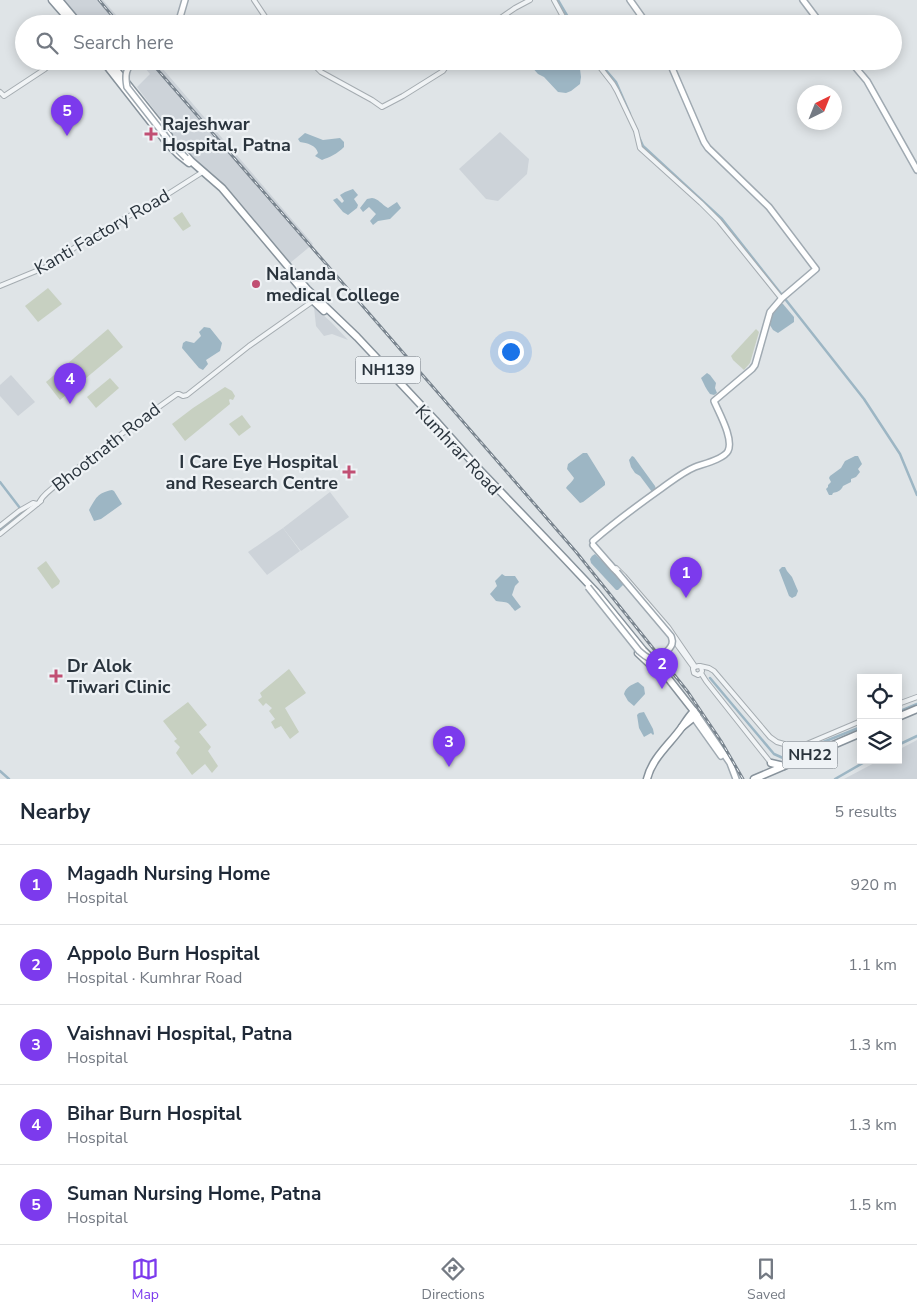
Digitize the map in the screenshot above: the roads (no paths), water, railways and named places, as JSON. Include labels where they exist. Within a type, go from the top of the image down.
[{"type":"highway","points":[[52,0],[66,15]]},
{"type":"highway","points":[[57,0],[68,15]]},
{"type":"highway","name":"NH139","points":[[113,70],[174,143],[190,159],[188,160],[221,189]]},
{"type":"highway","name":"Kumhrar Road","points":[[188,160],[221,189],[308,288],[357,337],[585,584],[638,653],[654,664],[694,715]]},
{"type":"highway","name":"Kumhrar Road","points":[[221,189],[313,301],[383,367]]},
{"type":"highway","points":[[902,717],[917,711]]},
{"type":"highway","points":[[647,779],[654,762],[694,715]]},
{"type":"highway","name":"NH22","points":[[758,778],[857,737]]},
{"type":"highway","name":"NH22","points":[[758,778],[857,737]]},
{"type":"highway","points":[[766,774],[769,761],[784,766]]},
{"type":"main road","points":[[181,15],[185,0]]},
{"type":"main road","points":[[630,0],[641,15]]},
{"type":"main road","points":[[804,0],[815,15]]},
{"type":"main road","points":[[113,70],[170,142],[188,160]]},
{"type":"main road","points":[[127,70],[127,87]]},
{"type":"main road","points":[[585,584],[645,657],[651,660],[656,659],[670,647],[671,636],[593,543],[699,467],[722,458],[728,452],[730,443],[728,434],[714,401],[755,365],[770,312],[783,297],[816,269],[770,207],[708,148],[674,70]]},
{"type":"main road","points":[[858,70],[867,81],[917,170]]},
{"type":"main road","points":[[694,715],[735,777]]},
{"type":"street","points":[[254,0],[264,15]]},
{"type":"street","points":[[504,15],[530,0]]},
{"type":"street","points":[[554,0],[562,15]]},
{"type":"street","points":[[0,92],[4,96],[44,70]]},
{"type":"street","points":[[319,70],[382,107],[403,96],[442,70]]},
{"type":"street","points":[[602,70],[613,84],[636,131],[640,148],[701,202],[783,297]]},
{"type":"street","name":"Kanti Factory Road","points":[[0,286],[46,268],[88,239],[158,201],[201,173]]},
{"type":"street","name":"Bhootnath Road","points":[[0,534],[100,450],[178,393],[183,396],[186,395],[249,346],[313,301]]},
{"type":"street","name":"Bhootnath Road","points":[[0,526],[21,510],[34,503],[39,503]]},
{"type":"street","points":[[616,570],[614,572],[696,667],[702,669],[701,674],[776,771]]},
{"type":"street","points":[[696,667],[693,671],[695,674],[701,674]]},
{"type":"street","points":[[696,667],[709,668],[714,671],[765,731],[777,742],[802,746],[857,723]]},
{"type":"street","points":[[902,703],[917,697]]},
{"type":"water","points":[[534,70],[580,70],[580,84],[566,93],[558,92],[544,77]]},
{"type":"water","points":[[305,133],[323,140],[340,138],[344,142],[344,147],[339,152],[322,160],[315,156],[318,153],[313,146],[300,142],[298,139]]},
{"type":"water","points":[[353,189],[358,195],[354,199],[358,205],[348,215],[333,200],[337,198],[342,203],[344,201],[340,195]]},
{"type":"water","points":[[372,198],[388,208],[397,202],[401,208],[390,219],[378,221],[373,225],[370,221],[376,214],[369,207],[363,212],[360,208],[367,199]]},
{"type":"water","points":[[781,303],[794,317],[794,322],[778,333],[773,330],[768,322]]},
{"type":"water","points":[[204,327],[210,328],[222,343],[220,351],[206,360],[208,364],[203,370],[199,368],[182,348],[183,343],[186,341],[194,343],[201,336],[199,332]]},
{"type":"water","points":[[707,373],[716,383],[717,393],[714,395],[710,394],[701,378]]},
{"type":"water","points":[[583,453],[587,453],[605,485],[580,503],[566,488],[574,478],[567,469],[568,464]]},
{"type":"water","points":[[632,456],[655,486],[656,489],[652,492],[631,467],[629,460]]},
{"type":"water","points":[[858,456],[862,464],[858,469],[860,472],[851,479],[851,482],[832,495],[829,495],[826,489],[831,482],[830,476],[841,468],[845,461]]},
{"type":"water","points":[[112,490],[122,504],[101,519],[94,521],[89,510],[93,502],[100,494]]},
{"type":"water","points":[[595,554],[623,581],[623,585],[618,590],[591,563],[590,559]]},
{"type":"water","points":[[785,567],[792,577],[798,591],[796,596],[792,598],[789,596],[779,570]]},
{"type":"water","points":[[502,574],[505,576],[515,576],[519,582],[515,586],[512,595],[521,607],[515,611],[505,602],[496,601],[490,594],[497,586],[495,581]]},
{"type":"water","points":[[638,682],[644,687],[645,694],[634,706],[624,694],[627,688]]},
{"type":"water","points":[[644,712],[654,734],[651,733],[644,737],[639,728],[637,715]]},
{"type":"waterway","points":[[558,0],[567,15]]},
{"type":"waterway","points":[[606,70],[616,82],[630,114]]},
{"type":"waterway","points":[[639,137],[643,146],[722,219],[864,399],[900,454],[917,495]]},
{"type":"waterway","points":[[0,482],[23,512],[0,530]]},
{"type":"waterway","points":[[710,678],[774,754],[783,758],[857,729]]},
{"type":"waterway","points":[[902,710],[917,704]]},
{"type":"waterway","points":[[902,743],[917,736]]},
{"type":"waterway","points":[[835,779],[861,764]]},
{"type":"waterway","points":[[0,771],[9,779]]},
{"type":"railway","points":[[99,0],[112,15]]},
{"type":"railway","points":[[158,70],[577,553],[688,692],[721,741],[743,779]]},
{"type":"place","name":"Rajeshwar Hospital, Patna","points":[[151,134]]},
{"type":"place","name":"Suman Nursing Home, Patna","points":[[67,136]]},
{"type":"place","name":"Nalanda medical College","points":[[256,284]]},
{"type":"place","name":"Bihar Burn Hospital","points":[[70,404]]},
{"type":"place","name":"I Care Eye Hospital and Research Centre","points":[[349,472]]},
{"type":"place","name":"Magadh Nursing Home","points":[[686,598]]},
{"type":"place","name":"Dr Alok Tiwari Clinic","points":[[56,676]]},
{"type":"place","name":"Appolo Burn Hospital","points":[[662,689]]},
{"type":"place","name":"Vaishnavi Hospital, Patna","points":[[449,767]]}]
